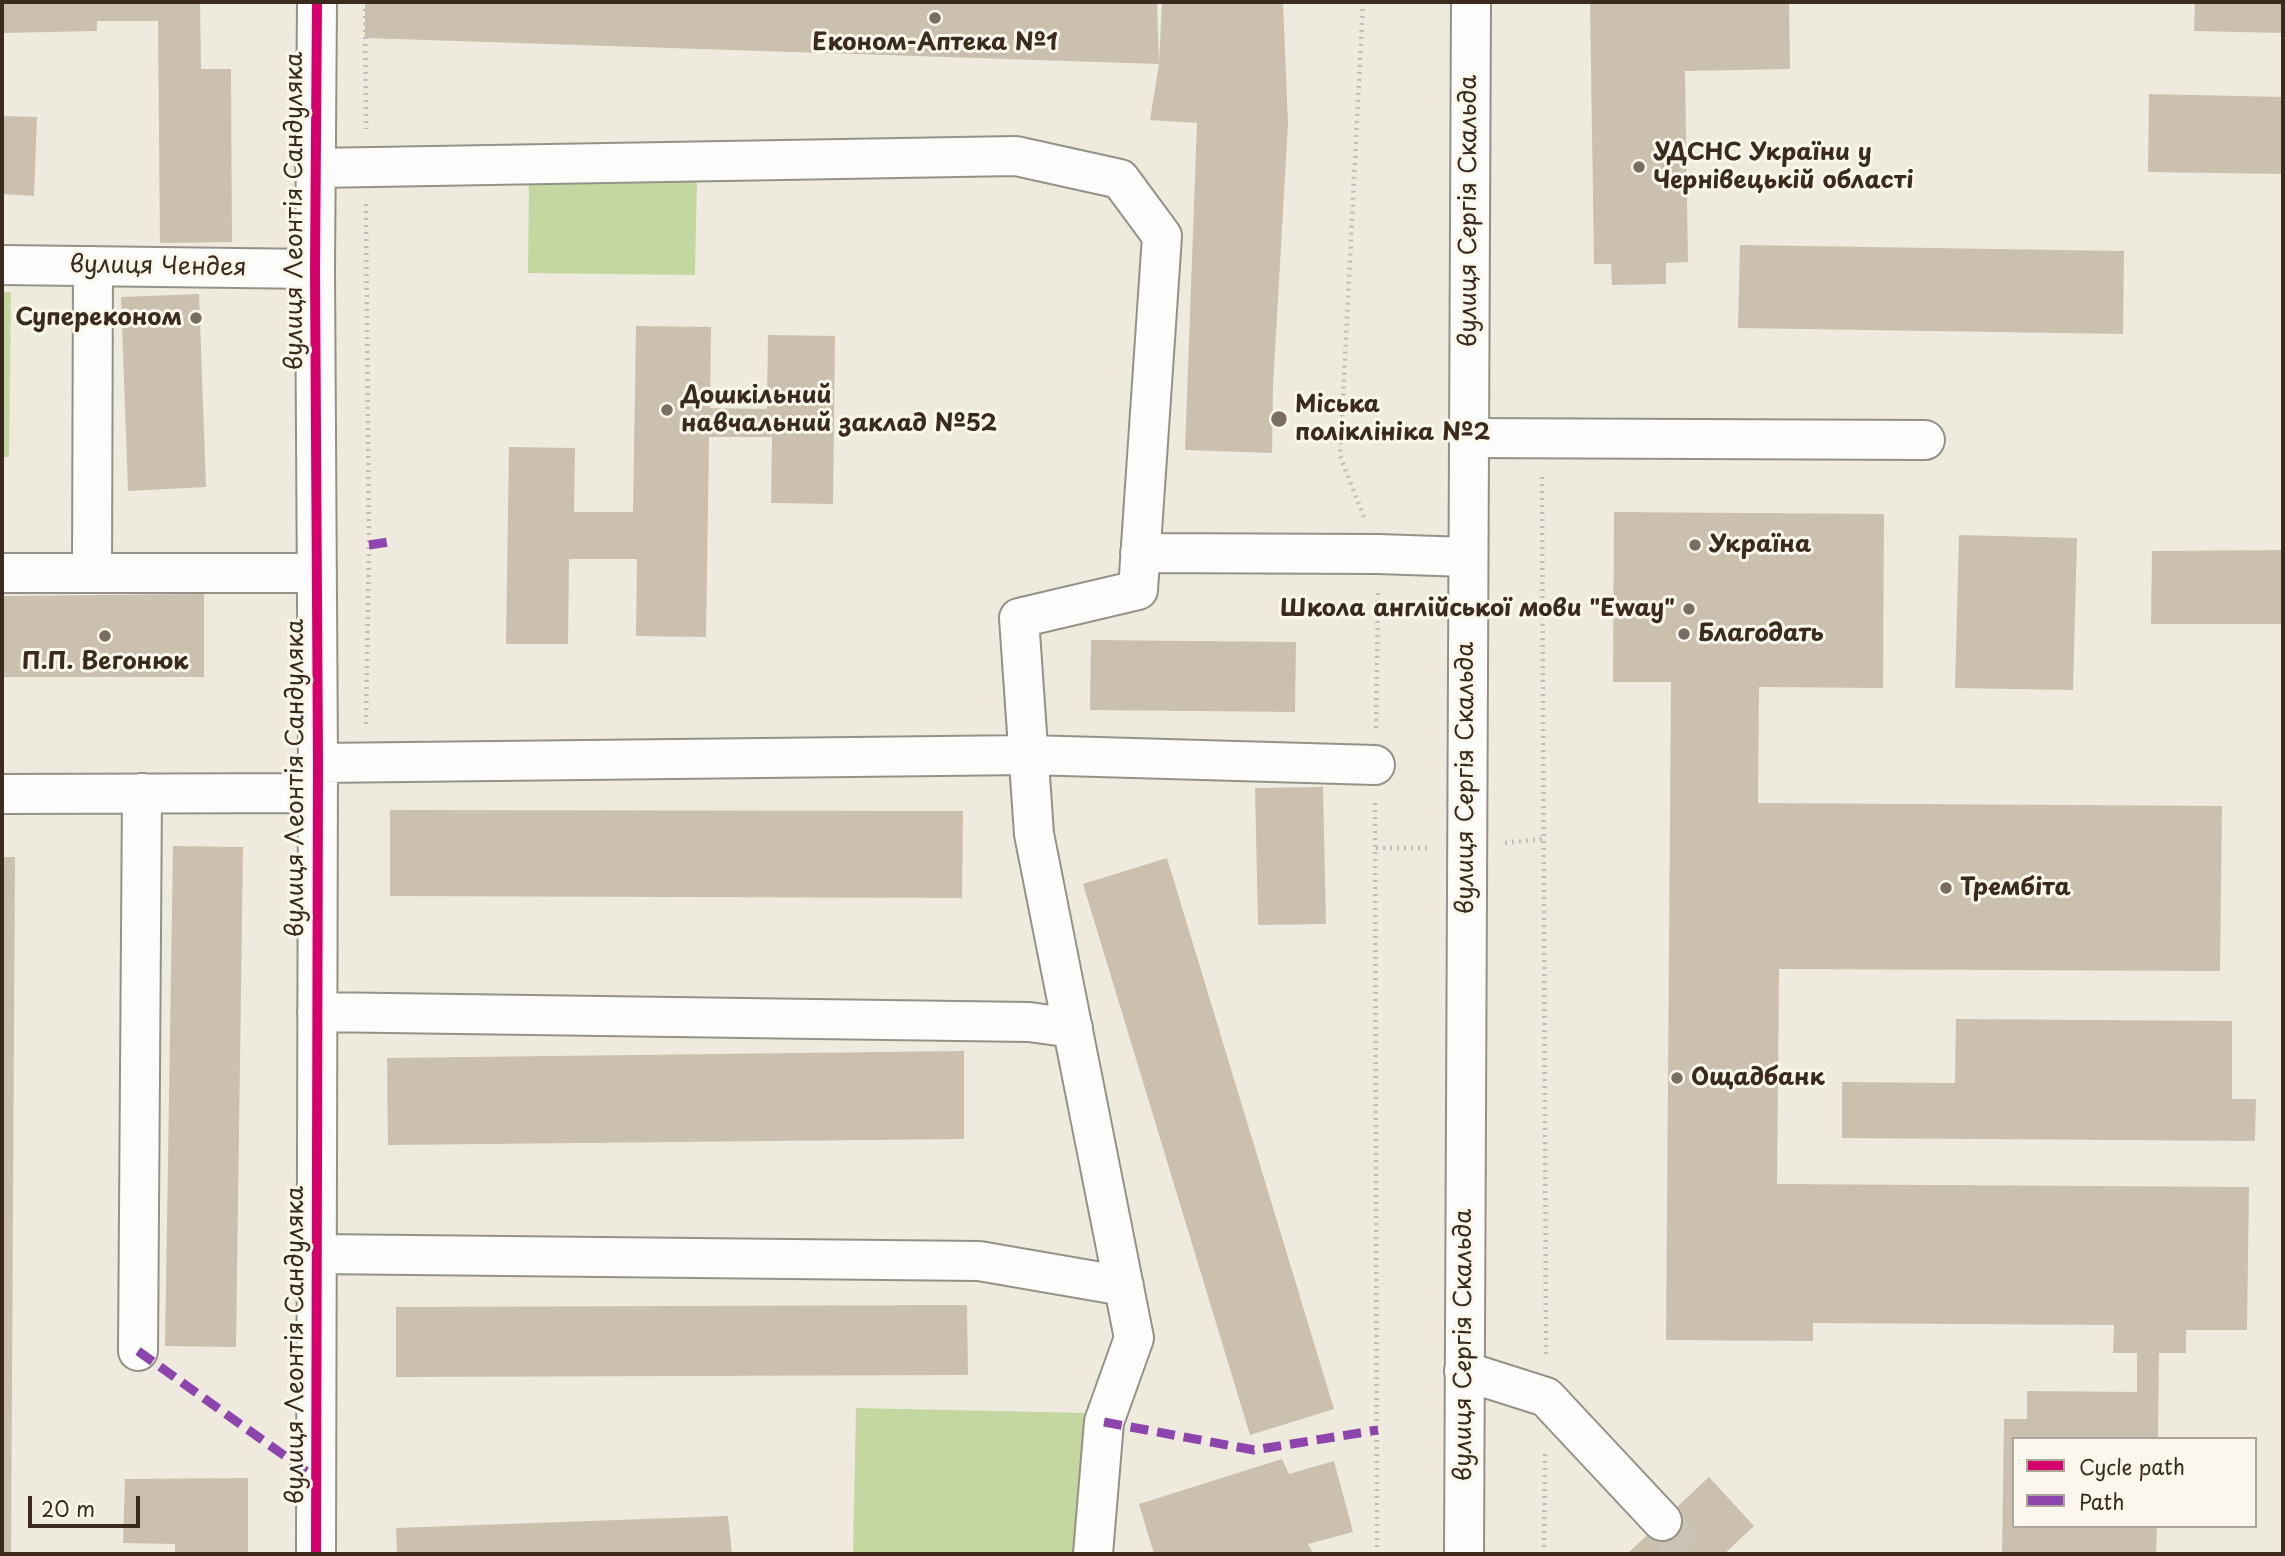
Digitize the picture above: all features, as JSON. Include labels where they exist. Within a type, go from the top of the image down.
[{"type":"street","name":"вулиця Леонтія Сандуляка","points":[[316,1554],[318,778],[314,269],[317,2]]},
{"type":"street","name":"вулиця Сергія Скальда","points":[[1464,1554],[1471,2]]},
{"type":"street","points":[[315,168],[1016,156],[1120,179],[1162,236],[1138,590],[1019,618],[1034,834],[1134,1339],[1104,1422],[1093,1554]]},
{"type":"street","name":"вулиця Чендея","points":[[2,265],[314,269]]},
{"type":"street","points":[[92,573],[93,266]]},
{"type":"street","points":[[1468,438],[1925,440]]},
{"type":"street","points":[[1140,553],[1467,557]]},
{"type":"street","points":[[2,573],[317,573]]},
{"type":"street","points":[[2,793],[142,793],[318,778],[366,763],[1029,754],[1375,765]]},
{"type":"street","points":[[138,1351],[142,793]]},
{"type":"street","points":[[317,1012],[1015,1022],[1073,1028]]},
{"type":"street","points":[[317,1254],[979,1261],[1124,1286]]},
{"type":"street","points":[[1464,1371],[1546,1397],[1662,1521]]},
{"type":"path","points":[[365,2],[369,545],[366,763]]},
{"type":"path","points":[[1534,437],[1541,453],[1546,1397],[1544,1554]]},
{"type":"green space","points":[[529,176],[697,179],[695,275],[528,273]]},
{"type":"green space","points":[[2,292],[11,292],[9,457],[2,457]]},
{"type":"green space","points":[[856,1408],[1087,1413],[1084,1554],[853,1554]]},
{"type":"building","points":[[2,2],[200,2],[201,69],[231,69],[232,242],[160,243],[158,21],[97,21],[97,31],[2,33]]},
{"type":"building","points":[[365,2],[1157,2],[1159,64],[365,38]]},
{"type":"building","points":[[1162,2],[1283,2],[1288,123],[1273,387],[1272,453],[1185,450],[1197,123],[1150,120],[1159,64]]},
{"type":"building","points":[[1590,2],[1789,2],[1790,69],[1685,71],[1688,262],[1666,263],[1666,284],[1612,285],[1611,264],[1594,264]]},
{"type":"building","points":[[2195,2],[2283,2],[2283,33],[2194,31]]},
{"type":"building","points":[[2149,94],[2283,97],[2283,174],[2148,172]]},
{"type":"building","points":[[2,116],[37,117],[34,196],[2,194]]},
{"type":"building","points":[[1740,245],[2124,251],[2123,334],[1738,328]]},
{"type":"building","points":[[199,294],[206,487],[128,491],[121,297]]},
{"type":"building","points":[[636,326],[711,327],[710,408],[767,409],[768,335],[835,336],[833,504],[771,503],[772,437],[709,437],[706,637],[636,636],[637,559],[569,559],[568,644],[506,644],[509,447],[575,448],[574,512],[633,512]]},
{"type":"building","name":"Трембіта","points":[[1614,512],[1884,514],[1883,688],[1759,687],[1758,803],[2222,806],[2220,971],[1779,969],[1777,1184],[2249,1187],[2247,1330],[2186,1330],[2186,1353],[2159,1353],[2158,1437],[2012,1437],[2012,1528],[2157,1528],[2156,1554],[2002,1554],[2004,1419],[2027,1419],[2027,1391],[2137,1392],[2137,1353],[2113,1353],[2114,1325],[1813,1323],[1813,1341],[1666,1340],[1671,682],[1613,682]]},
{"type":"building","points":[[1959,535],[2077,538],[2073,690],[1955,688]]},
{"type":"building","points":[[2283,550],[2283,624],[2151,624],[2152,551]]},
{"type":"building","name":"П.П. Вегонюк","points":[[204,594],[204,677],[2,677],[2,596]]},
{"type":"building","points":[[1091,640],[1296,642],[1295,712],[1090,710]]},
{"type":"building","points":[[1323,787],[1326,924],[1258,925],[1255,788]]},
{"type":"building","points":[[390,810],[963,811],[962,898],[390,896]]},
{"type":"building","points":[[173,846],[243,847],[236,1347],[165,1346]]},
{"type":"building","points":[[2,857],[15,857],[11,1554],[2,1554]]},
{"type":"building","points":[[1167,858],[1334,1409],[1250,1435],[1083,884]]},
{"type":"building","points":[[1956,1019],[2232,1021],[2232,1099],[2256,1099],[2255,1141],[1842,1138],[1842,1082],[1955,1083]]},
{"type":"building","points":[[964,1051],[964,1139],[388,1145],[387,1058]]},
{"type":"building","points":[[967,1305],[968,1375],[396,1377],[396,1307]]},
{"type":"building","points":[[1282,1459],[1289,1474],[1334,1461],[1353,1532],[1308,1544],[1313,1553],[1309,1554],[1154,1554],[1139,1504]]},
{"type":"building","points":[[1709,1477],[1754,1526],[1724,1554],[1627,1554]]},
{"type":"building","points":[[248,1478],[248,1554],[175,1554],[175,1544],[123,1543],[125,1479]]},
{"type":"building","points":[[728,1516],[732,1554],[397,1554],[396,1528]]},
{"type":"tunnel","points":[[1662,1521],[1690,1554]]},
{"type":"marked path","points":[[369,545],[388,542]]},
{"type":"marked path","points":[[138,1351],[317,1479]]},
{"type":"marked path","points":[[1104,1422],[1254,1450],[1378,1430]]},
{"type":"cycle path","points":[[316,1554],[317,2]]},
{"type":"place","name":"Економ-Аптека №1","points":[[935,18]]},
{"type":"place","name":"УДСНС України у Чернівецькій області","points":[[1639,167]]},
{"type":"place","name":"Супереконом","points":[[196,318]]},
{"type":"place","name":"Дошкільний навчальний заклад №52","points":[[667,410]]},
{"type":"place","name":"Міська поліклініка №2","points":[[1279,419]]},
{"type":"place","name":"Україна","points":[[1695,545]]},
{"type":"place","name":"Школа англійської мови \"Eway\"","points":[[1689,609]]},
{"type":"place","name":"Благодать","points":[[1684,634]]},
{"type":"place","name":"П.П. Вегонюк","points":[[105,636]]},
{"type":"place","name":"Трембіта","points":[[1946,888]]},
{"type":"place","name":"Ощадбанк","points":[[1677,1078]]}]
